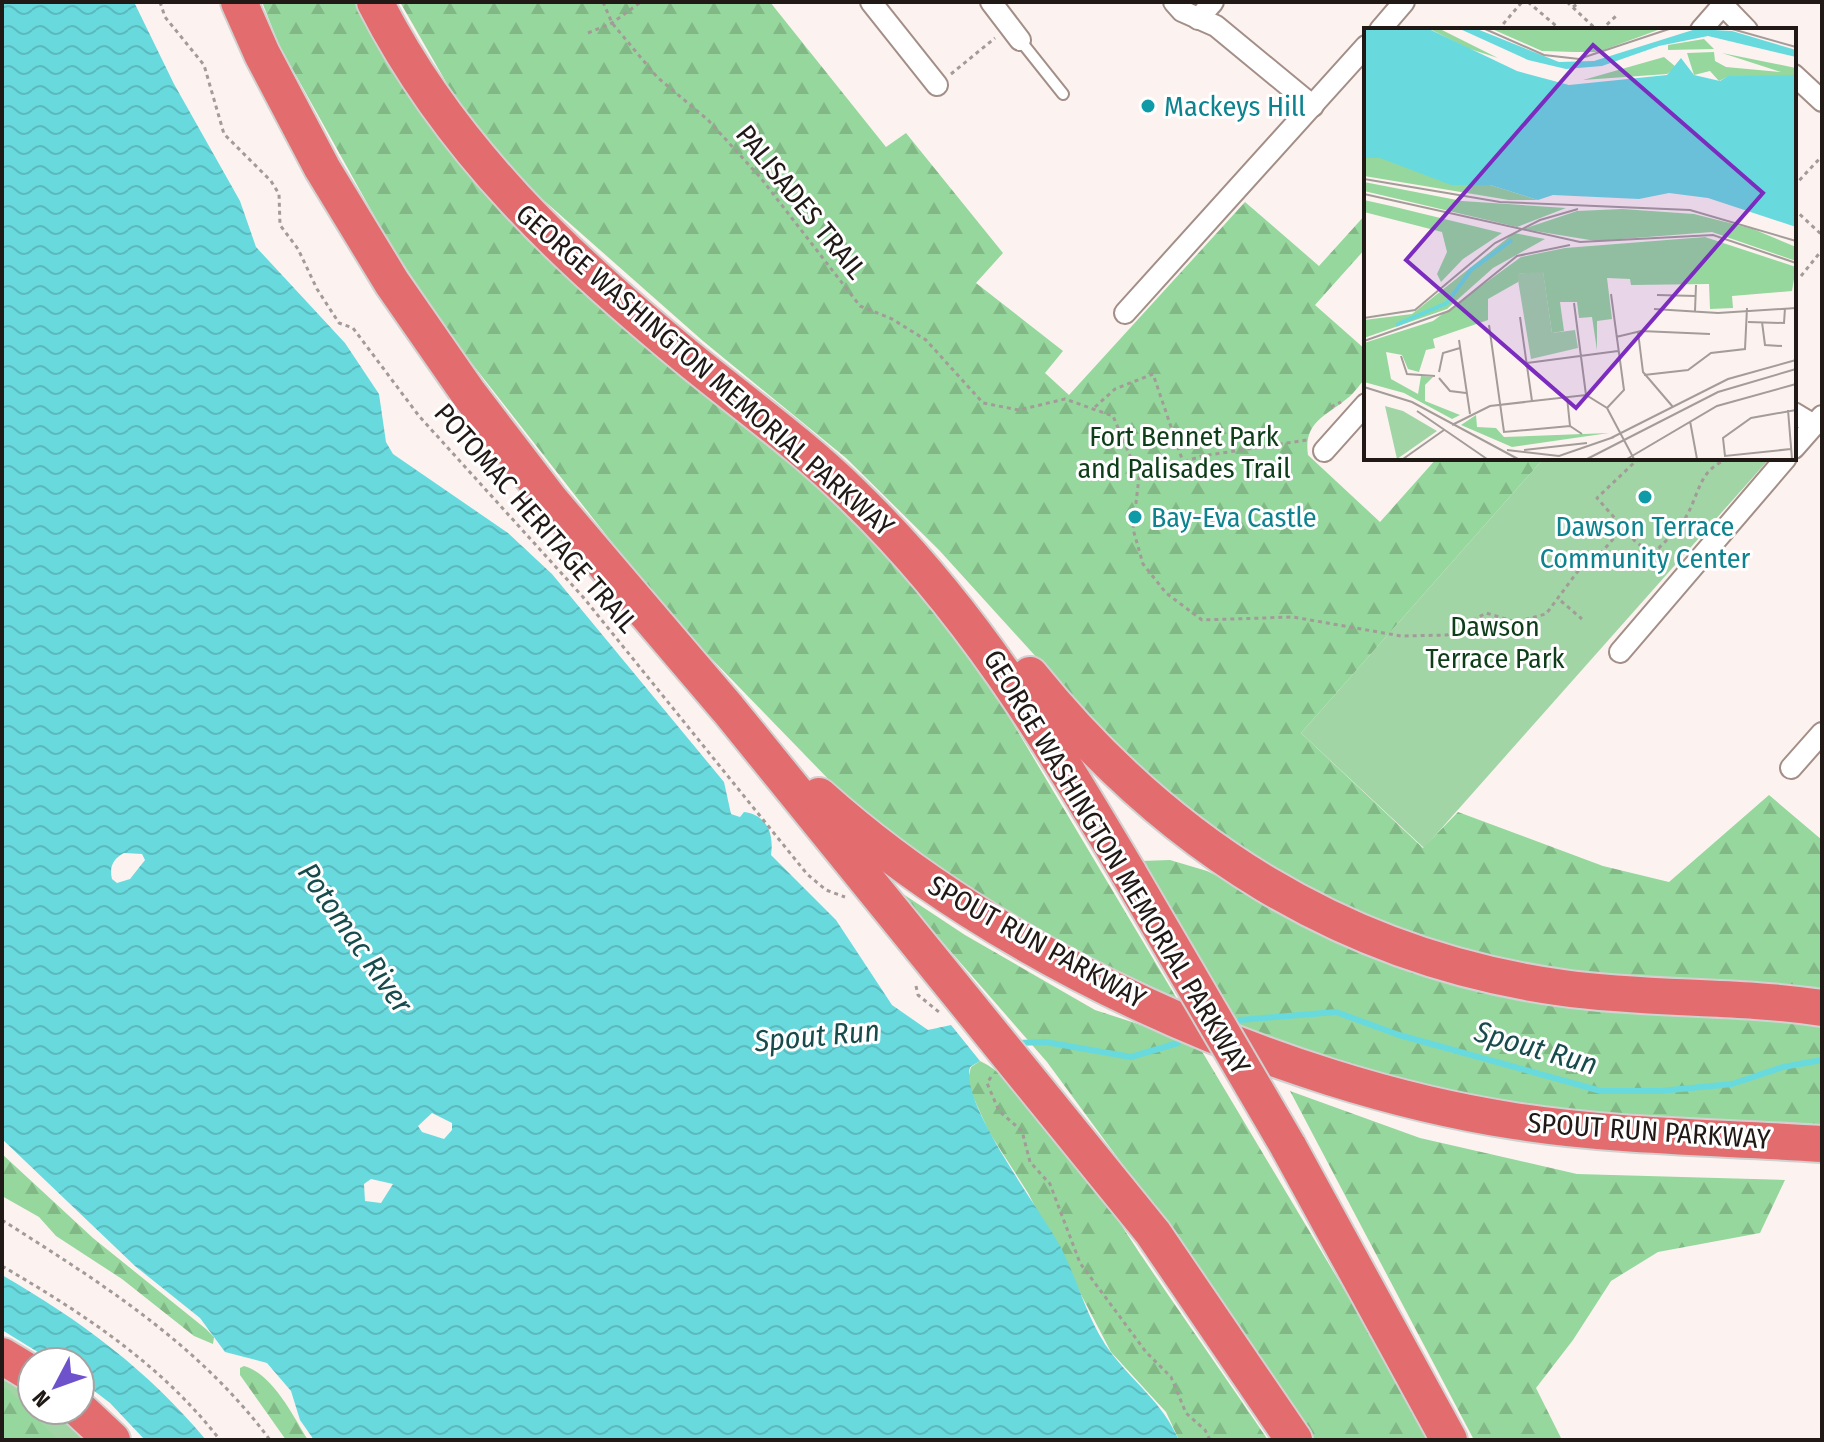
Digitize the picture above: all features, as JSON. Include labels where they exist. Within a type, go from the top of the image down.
[{"type":"highway","points":[[239,2],[292,114],[322,168],[429,339],[550,500],[728,709],[1005,1069],[1153,1233],[1294,1440]]},
{"type":"highway","name":"GEORGE WASHINGTON MEMORIAL PARKWAY","points":[[375,2],[443,114],[528,217],[624,304],[819,464],[889,530],[954,603],[993,655],[1129,874],[1288,1146],[1449,1440]]},
{"type":"highway","points":[[889,530],[967,595],[1078,733],[1131,786],[1220,856],[1303,905],[1423,956],[1521,981],[1593,992],[1775,1002],[1822,1008]]},
{"type":"highway","name":"SPOUT RUN PARKWAY","points":[[728,709],[837,812],[917,877],[1069,966],[1252,1049],[1369,1088],[1511,1121],[1614,1133],[1822,1144]]},
{"type":"highway","points":[[96,1425],[112,1440]]},
{"type":"street","points":[[871,2],[937,85]]},
{"type":"street","points":[[991,2],[1020,40]]},
{"type":"street","points":[[1174,2],[1182,11],[1216,26],[1313,106]]},
{"type":"street","points":[[1198,19],[1213,2]]},
{"type":"street","points":[[1382,28],[1404,2]]},
{"type":"street","points":[[1703,28],[1721,4],[1745,28]]},
{"type":"street","points":[[1125,313],[1364,48]]},
{"type":"street","points":[[1796,76],[1818,89]]},
{"type":"street","points":[[1324,451],[1364,406]]},
{"type":"street","points":[[1796,414],[1818,421],[1796,446]]},
{"type":"street","points":[[1620,652],[1784,460]]},
{"type":"street","points":[[1791,768],[1822,733]]},
{"type":"lane","points":[[1020,40],[1063,94]]},
{"type":"path","name":"POTOMAC HERITAGE TRAIL","points":[[160,2],[165,17],[204,65],[224,134],[271,181],[279,194],[280,225],[298,249],[317,289],[339,323],[353,328],[419,416],[583,597],[807,874],[826,890],[843,896],[853,907]]},
{"type":"path","name":"PALISADES TRAIL","points":[[603,2],[612,23],[657,77],[708,120],[760,177],[860,306],[892,319],[926,340],[983,403],[1019,410],[1065,399],[1095,407],[1113,416],[1139,477],[1133,529],[1143,564],[1166,593],[1202,620],[1293,617],[1401,636],[1447,635],[1486,613],[1516,622],[1534,619],[1546,614],[1560,600],[1564,586],[1581,567],[1593,562],[1623,528]]},
{"type":"path","points":[[588,33],[612,23],[641,2]]},
{"type":"path","points":[[1500,28],[1522,2]]},
{"type":"path","points":[[1528,2],[1557,28]]},
{"type":"path","points":[[1567,2],[1597,28]]},
{"type":"path","points":[[1573,7],[1580,2]]},
{"type":"path","points":[[1601,28],[1616,16]]},
{"type":"path","points":[[937,85],[995,38]]},
{"type":"path","points":[[1796,184],[1822,156]]},
{"type":"path","points":[[1796,211],[1822,235]]},
{"type":"path","points":[[1801,276],[1822,250]]},
{"type":"path","points":[[1095,407],[1115,389],[1153,374],[1183,462]]},
{"type":"path","points":[[1139,477],[1183,462],[1306,440],[1324,451]]},
{"type":"path","points":[[1637,460],[1597,498],[1623,528],[1672,571]]},
{"type":"path","points":[[1653,554],[1687,515],[1696,487],[1718,463],[1727,460]]},
{"type":"path","points":[[1750,460],[1764,465]]},
{"type":"path","points":[[1560,600],[1582,619]]},
{"type":"path","points":[[914,974],[918,995],[933,1010],[954,1005]]},
{"type":"path","points":[[1005,1069],[987,1083],[992,1097],[999,1111],[1022,1131],[1030,1162],[1050,1184],[1080,1263],[1146,1352],[1171,1377],[1186,1413],[1205,1430],[1210,1440]]},
{"type":"path","points":[[2,1220],[111,1289],[166,1330],[250,1413],[270,1440]]},
{"type":"path","points":[[2,1266],[70,1306],[122,1343],[166,1380],[220,1440]]},
{"type":"green space","points":[[262,2],[356,2],[403,87],[442,138],[796,461],[936,605],[999,700],[1183,1009],[1057,948],[872,824],[668,614],[462,351],[391,246],[279,45]]},
{"type":"green space","name":"Fort Bennet Park and Palisades Trail","points":[[400,2],[770,2],[886,147],[906,133],[1003,253],[976,283],[1063,351],[1045,373],[1069,395],[1245,202],[1319,266],[1364,216],[1364,250],[1315,305],[1364,348],[1364,380],[1351,395],[1318,420],[1309,434],[1308,455],[1380,522],[1435,460],[1542,460],[1301,733],[1423,848],[1458,812],[1603,866],[1669,882],[1769,795],[1822,840],[1822,991],[1555,973],[1487,961],[1325,898],[1267,870],[1156,795],[1099,726],[939,550],[846,458],[703,341],[532,190],[487,141],[454,96]]},
{"type":"green space","name":"Dawson Terrace Park","points":[[1542,460],[1768,460],[1424,848],[1301,733]]},
{"type":"green space","points":[[1170,860],[1207,871],[1360,944],[1822,1019],[1822,1132],[1537,1113],[1401,1082],[1240,1033],[1140,861]]},
{"type":"green space","points":[[897,890],[965,935],[1095,1010],[1197,1043],[1391,1368],[1427,1440],[1315,1440],[1145,1195],[1047,1062]]},
{"type":"green space","points":[[980,1061],[1000,1074],[1022,1095],[1069,1150],[1268,1440],[1179,1440],[1166,1412],[1111,1352],[1028,1193],[989,1132],[967,1083],[971,1067]]},
{"type":"green space","points":[[1290,1091],[1420,1138],[1577,1174],[1785,1180],[1760,1233],[1658,1252],[1611,1281],[1573,1340],[1536,1388],[1562,1440],[1474,1440]]},
{"type":"green space","points":[[2,1154],[93,1238],[206,1329],[214,1337],[213,1344],[194,1336],[122,1279],[56,1236],[39,1217],[2,1196]]},
{"type":"green space","points":[[2,1365],[16,1375],[16,1426],[81,1426],[95,1440],[2,1440]]},
{"type":"green space","points":[[244,1366],[254,1370],[273,1387],[308,1440],[286,1440],[240,1375],[240,1368]]},
{"type":"green space","points":[[2,1386],[16,1397],[16,1426],[44,1426],[58,1440],[2,1440]]},
{"type":"water","name":"Potomac River","points":[[2,2],[134,2],[174,84],[240,201],[256,247],[345,343],[379,394],[386,442],[393,454],[508,533],[552,574],[724,782],[731,814],[740,817],[744,812],[752,814],[768,827],[771,855],[836,920],[892,1005],[928,1030],[951,1025],[980,1061],[970,1067],[970,1083],[988,1129],[1059,1244],[1103,1342],[1156,1404],[1179,1440],[314,1440],[300,1420],[291,1391],[267,1363],[225,1352],[200,1318],[135,1266],[2,1139]],"holes":[[[124,853],[142,854],[145,860],[130,879],[117,883],[112,879],[111,871],[115,861]],[[432,1113],[452,1123],[452,1130],[444,1139],[422,1132],[418,1126]],[[371,1179],[393,1184],[381,1203],[365,1201],[364,1184]]]},
{"type":"water","points":[[2,1275],[112,1348],[161,1391],[206,1440],[145,1440],[96,1392],[96,1346],[28,1346],[2,1330]]},
{"type":"waterway","name":"Spout Run","points":[[1240,1020],[1336,1012],[1399,1035],[1601,1091],[1660,1091],[1732,1084],[1783,1067],[1822,1060]]},
{"type":"waterway","name":"Spout Run","points":[[1017,1043],[1045,1042],[1131,1057],[1178,1043]]},
{"type":"place","name":"Mackeys Hill","points":[[1148,106]]},
{"type":"place","name":"Dawson Terrace Community Center","points":[[1645,497]]},
{"type":"place","name":"Bay-Eva Castle","points":[[1135,517]]}]
